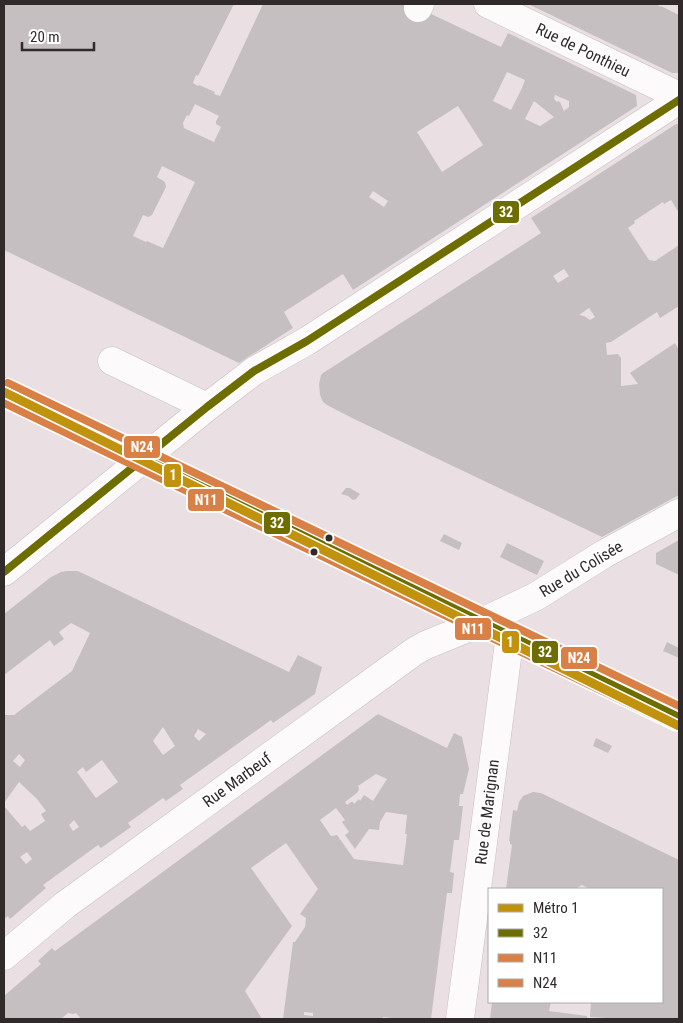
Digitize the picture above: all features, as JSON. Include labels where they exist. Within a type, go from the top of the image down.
[{"type":"main road","points":[[4,392],[679,717]]},
{"type":"street","name":"Rue de Ponthieu","points":[[488,4],[679,96]]},
{"type":"street","points":[[4,572],[143,458],[254,371],[307,341],[679,100]]},
{"type":"street","points":[[112,361],[208,407]]},
{"type":"street","name":"Rue du Colisée","points":[[482,622],[535,597],[604,554],[679,513]]},
{"type":"street","name":"Rue Marbeuf","points":[[4,956],[64,905],[415,651],[482,622]]},
{"type":"street","name":"Rue de Marignan","points":[[460,1019],[510,635]]},
{"type":"building","points":[[4,4],[234,4],[193,83],[220,96],[263,4],[410,4],[501,47],[508,33],[636,95],[637,106],[353,290],[343,274],[284,312],[293,328],[239,363],[4,250]],"holes":[[[507,72],[525,80],[511,110],[493,101]],[[555,95],[569,101],[569,107],[564,111],[560,102],[554,99]],[[534,101],[554,117],[540,126],[525,119]],[[195,104],[219,116],[216,124],[221,127],[214,142],[184,128],[183,123],[187,115],[189,116]],[[458,106],[483,145],[442,172],[417,132]],[[162,166],[195,182],[163,248],[133,236],[143,215],[148,217],[152,215],[166,187],[165,182],[157,177]],[[373,191],[388,201],[384,207],[369,197]]]},
{"type":"building","points":[[528,4],[656,4],[661,6],[679,15],[679,73],[672,73]]},
{"type":"building","points":[[676,124],[679,124],[679,213],[671,200],[664,204],[663,202],[634,221],[635,223],[628,228],[649,260],[655,261],[679,245],[679,306],[660,318],[657,312],[611,342],[606,343],[607,355],[618,354],[621,358],[621,386],[638,384],[630,373],[675,343],[679,350],[679,495],[602,537],[352,418],[327,405],[323,402],[320,395],[319,384],[323,373],[541,233],[531,218]],"holes":[[[564,269],[569,276],[558,283],[553,276]],[[589,308],[595,317],[590,320],[579,315]]]},
{"type":"building","points":[[346,488],[350,488],[360,494],[353,500],[341,494]]},
{"type":"building","points":[[444,534],[462,543],[459,550],[440,541]]},
{"type":"building","points":[[679,540],[679,575],[656,564],[656,553]]},
{"type":"building","points":[[507,543],[544,561],[537,575],[500,557]]},
{"type":"building","points":[[77,571],[82,573],[289,672],[298,655],[322,667],[315,694],[273,723],[271,720],[180,785],[183,789],[166,801],[163,798],[128,823],[131,827],[101,848],[98,845],[43,885],[46,888],[10,919],[8,916],[4,919],[4,806],[22,827],[25,825],[30,831],[45,821],[41,814],[46,811],[37,799],[19,782],[4,803],[4,715],[14,715],[72,671],[90,633],[71,623],[59,632],[64,639],[54,646],[50,640],[4,675],[4,614],[51,577],[61,572]],"holes":[[[163,727],[175,746],[163,755],[153,741]],[[198,729],[206,734],[199,741],[194,736]],[[19,754],[25,760],[20,767],[13,761]],[[102,760],[118,782],[96,798],[77,772],[83,767],[86,772]],[[74,820],[79,827],[73,831],[69,825]],[[27,852],[32,859],[26,864],[20,857]]]},
{"type":"building","points":[[667,642],[679,648],[679,658],[663,651]]},
{"type":"building","points":[[378,714],[447,748],[454,733],[462,737],[469,769],[463,794],[460,794],[459,806],[463,806],[459,840],[454,840],[450,872],[454,873],[452,893],[447,893],[431,1019],[383,1017],[382,1019],[283,1019],[293,942],[295,942],[305,927],[306,918],[300,914],[318,889],[286,843],[251,868],[292,926],[245,991],[262,1019],[81,1019],[76,1013],[68,1013],[61,1019],[4,1019],[4,996],[41,964],[38,961],[52,948],[55,951]],"holes":[[[376,774],[387,779],[373,801],[364,795],[360,801],[359,799],[354,804],[351,802],[347,805],[345,802],[358,792],[358,786]],[[336,808],[345,820],[342,822],[349,832],[345,835],[355,849],[369,829],[379,830],[380,822],[386,812],[407,815],[405,834],[407,834],[403,865],[354,859],[337,835],[331,836],[320,820]],[[304,1012],[313,1013],[313,1016],[304,1015]]]},
{"type":"building","points":[[596,738],[612,746],[608,753],[593,746]]},
{"type":"building","points":[[533,792],[541,793],[679,860],[679,1019],[606,1019],[590,1017],[591,1003],[663,1003],[663,888],[588,888],[582,885],[577,888],[506,888],[512,845],[509,841],[513,810],[517,811],[523,796]]},
{"type":"building","points":[[492,1003],[551,1003],[549,1011],[587,1016],[587,1019],[490,1019]]},
{"type":"metro line","name":"1","points":[[4,392],[679,726]]},
{"type":"transit line","name":"32","points":[[4,572],[254,371],[307,341],[679,100]]},
{"type":"transit line","name":"N24","points":[[8,383],[679,706]]},
{"type":"transit line","name":"N11","points":[[4,403],[675,726]]},
{"type":"transit line","name":"32","points":[[143,458],[679,717]]}]
